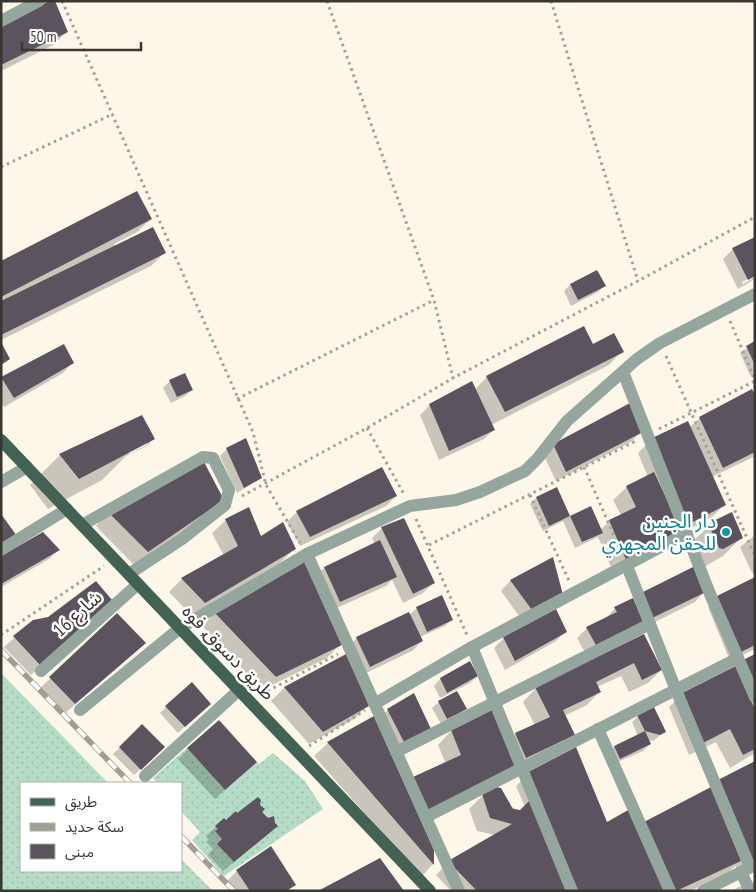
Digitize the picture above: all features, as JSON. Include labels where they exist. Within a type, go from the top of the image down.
[{"type":"main road","name":"طريق دسوق, فوه","points":[[1,440],[430,891]]},
{"type":"street","points":[[1,21],[39,1]]},
{"type":"street","points":[[80,710],[180,628],[307,554],[410,506],[456,500],[472,495],[525,471],[538,458],[567,421],[623,372],[660,343],[755,294]]},
{"type":"street","points":[[623,372],[755,697]]},
{"type":"street","points":[[82,525],[207,456],[213,458],[228,490],[225,505],[182,539],[129,574]]},
{"type":"street","points":[[1,482],[27,466]]},
{"type":"street","points":[[1,550],[67,509]]},
{"type":"street","points":[[376,703],[472,647],[687,533]]},
{"type":"street","points":[[307,554],[376,703],[459,891]]},
{"type":"street","points":[[627,566],[749,868],[750,891]]},
{"type":"street","name":"شارع 16","points":[[42,670],[138,584]]},
{"type":"street","points":[[396,752],[650,624]]},
{"type":"street","points":[[472,647],[572,891]]},
{"type":"street","points":[[426,817],[738,658]]},
{"type":"street","points":[[146,776],[240,690]]},
{"type":"street","points":[[598,729],[670,891]]},
{"type":"street","points":[[703,891],[749,868]]},
{"type":"path","points":[[62,1],[253,432],[266,484],[307,554]]},
{"type":"path","points":[[327,1],[434,300],[453,378]]},
{"type":"path","points":[[552,1],[638,281]]},
{"type":"path","points":[[1,167],[113,114]]},
{"type":"path","points":[[225,505],[367,428],[453,378],[755,217]]},
{"type":"path","points":[[237,398],[434,300]]},
{"type":"path","points":[[429,545],[755,380],[726,309]]},
{"type":"path","points":[[660,343],[755,556]]},
{"type":"path","points":[[367,428],[429,545],[472,647]]},
{"type":"path","points":[[584,467],[627,566]]},
{"type":"path","points":[[530,495],[574,594]]},
{"type":"path","points":[[1,635],[115,559]]},
{"type":"path","points":[[250,700],[350,648]]},
{"type":"path","points":[[299,752],[376,703]]},
{"type":"green space","points":[[1,673],[107,782],[20,782],[20,872],[182,872],[182,860],[213,891],[1,891]]},
{"type":"green space","points":[[187,748],[225,790],[257,762],[259,764],[273,753],[305,781],[323,809],[224,876],[192,840],[200,832],[182,812],[182,782],[156,782],[153,778]]},
{"type":"building","points":[[49,1],[55,1],[68,32],[1,65],[1,27]]},
{"type":"building","points":[[137,191],[152,219],[1,297],[1,261]]},
{"type":"building","points":[[153,227],[166,253],[1,335],[1,301]]},
{"type":"building","points":[[755,237],[755,276],[748,280],[732,248]]},
{"type":"building","points":[[597,270],[606,286],[578,300],[570,284]]},
{"type":"building","points":[[584,326],[593,344],[614,333],[624,352],[505,412],[486,376]]},
{"type":"building","points":[[755,341],[755,365],[746,346]]},
{"type":"building","points":[[1,342],[10,359],[1,365]]},
{"type":"building","points":[[64,344],[74,363],[14,398],[1,377]]},
{"type":"building","points":[[185,373],[193,390],[177,397],[169,380]]},
{"type":"building","points":[[472,381],[495,430],[449,451],[429,404]]},
{"type":"building","points":[[752,389],[755,395],[755,452],[723,468],[699,417]]},
{"type":"building","points":[[630,403],[643,432],[566,472],[553,444]]},
{"type":"building","points":[[142,415],[155,439],[79,479],[59,454]]},
{"type":"building","points":[[688,421],[726,505],[687,525],[650,439]]},
{"type":"building","points":[[246,438],[262,478],[244,488],[226,448]]},
{"type":"building","points":[[204,462],[224,500],[148,552],[108,512]]},
{"type":"building","points":[[382,467],[397,496],[310,537],[296,511]]},
{"type":"building","points":[[654,472],[682,532],[627,562],[609,520],[636,507],[626,486]]},
{"type":"building","points":[[557,487],[570,516],[549,526],[536,497]]},
{"type":"building","points":[[591,506],[603,533],[582,542],[570,516]]},
{"type":"building","points":[[249,507],[261,536],[283,522],[296,549],[205,603],[181,578],[238,546],[225,519]]},
{"type":"building","name":"دار الجنين للحقن المجهري","points":[[732,512],[743,538],[723,549],[719,548],[709,526],[711,522]]},
{"type":"building","points":[[1,514],[17,536],[1,545]]},
{"type":"building","points":[[404,518],[435,583],[413,594],[381,527]]},
{"type":"building","points":[[43,532],[60,550],[1,584],[1,556]]},
{"type":"building","points":[[380,540],[397,577],[340,602],[324,567]]},
{"type":"building","points":[[553,557],[563,595],[532,610],[510,580]]},
{"type":"building","points":[[303,559],[342,645],[276,677],[214,612]]},
{"type":"building","points":[[695,566],[706,592],[650,619],[639,594]]},
{"type":"building","points":[[755,577],[755,645],[741,652],[717,596]]},
{"type":"building","points":[[96,581],[112,600],[41,666],[13,636],[33,620],[48,617]]},
{"type":"building","points":[[442,595],[453,620],[427,632],[416,607]]},
{"type":"building","points":[[633,598],[644,624],[597,647],[586,627],[617,612],[614,607]]},
{"type":"building","points":[[556,609],[567,632],[515,661],[503,637]]},
{"type":"building","points":[[409,612],[423,641],[370,667],[356,637]]},
{"type":"building","points":[[117,613],[146,643],[75,704],[49,677]]},
{"type":"building","points":[[644,634],[662,670],[642,680],[634,663],[596,682],[601,692],[563,710],[575,735],[526,758],[515,733],[550,717],[535,687]]},
{"type":"building","points":[[348,653],[369,706],[323,732],[284,687]]},
{"type":"building","points":[[755,654],[755,686],[743,660]]},
{"type":"building","points":[[470,661],[478,676],[447,693],[440,678]]},
{"type":"building","points":[[736,666],[755,710],[755,749],[743,755],[730,729],[703,743],[682,693]]},
{"type":"building","points":[[192,682],[211,704],[185,727],[165,706]]},
{"type":"building","points":[[457,691],[467,709],[447,719],[438,701]]},
{"type":"building","points":[[414,693],[431,729],[404,742],[387,709]]},
{"type":"building","points":[[654,707],[666,732],[660,735],[645,731],[637,715]]},
{"type":"building","points":[[492,709],[516,767],[428,811],[413,777],[461,755],[451,730]]},
{"type":"building","points":[[374,716],[434,850],[434,865],[327,742]]},
{"type":"building","points":[[219,720],[257,762],[225,790],[187,748]]},
{"type":"building","points":[[142,724],[165,747],[141,770],[119,747]]},
{"type":"building","points":[[645,731],[651,744],[620,759],[614,746]]},
{"type":"building","points":[[576,747],[607,822],[630,809],[667,891],[578,891],[528,772]]},
{"type":"building","points":[[755,761],[755,860],[752,861],[718,780]]},
{"type":"building","points":[[496,787],[501,788],[513,809],[520,810],[530,800],[568,891],[477,891],[448,861],[512,824],[490,818],[482,794]]},
{"type":"building","points":[[711,787],[741,861],[676,891],[644,822]]},
{"type":"building","points":[[258,797],[261,800],[260,805],[265,809],[262,812],[268,818],[274,816],[275,823],[278,826],[234,862],[217,844],[222,839],[215,831],[218,829],[215,826],[224,818],[226,820]]},
{"type":"building","points":[[271,846],[296,885],[286,891],[250,891],[236,870]]},
{"type":"building","points":[[380,858],[404,891],[318,891]]},
{"type":"railway","points":[[1,650],[129,782]]},
{"type":"railway","points":[[182,837],[234,891]]},
{"type":"place","name":"دار الجنين للحقن المجهري","points":[[726,532]]}]
